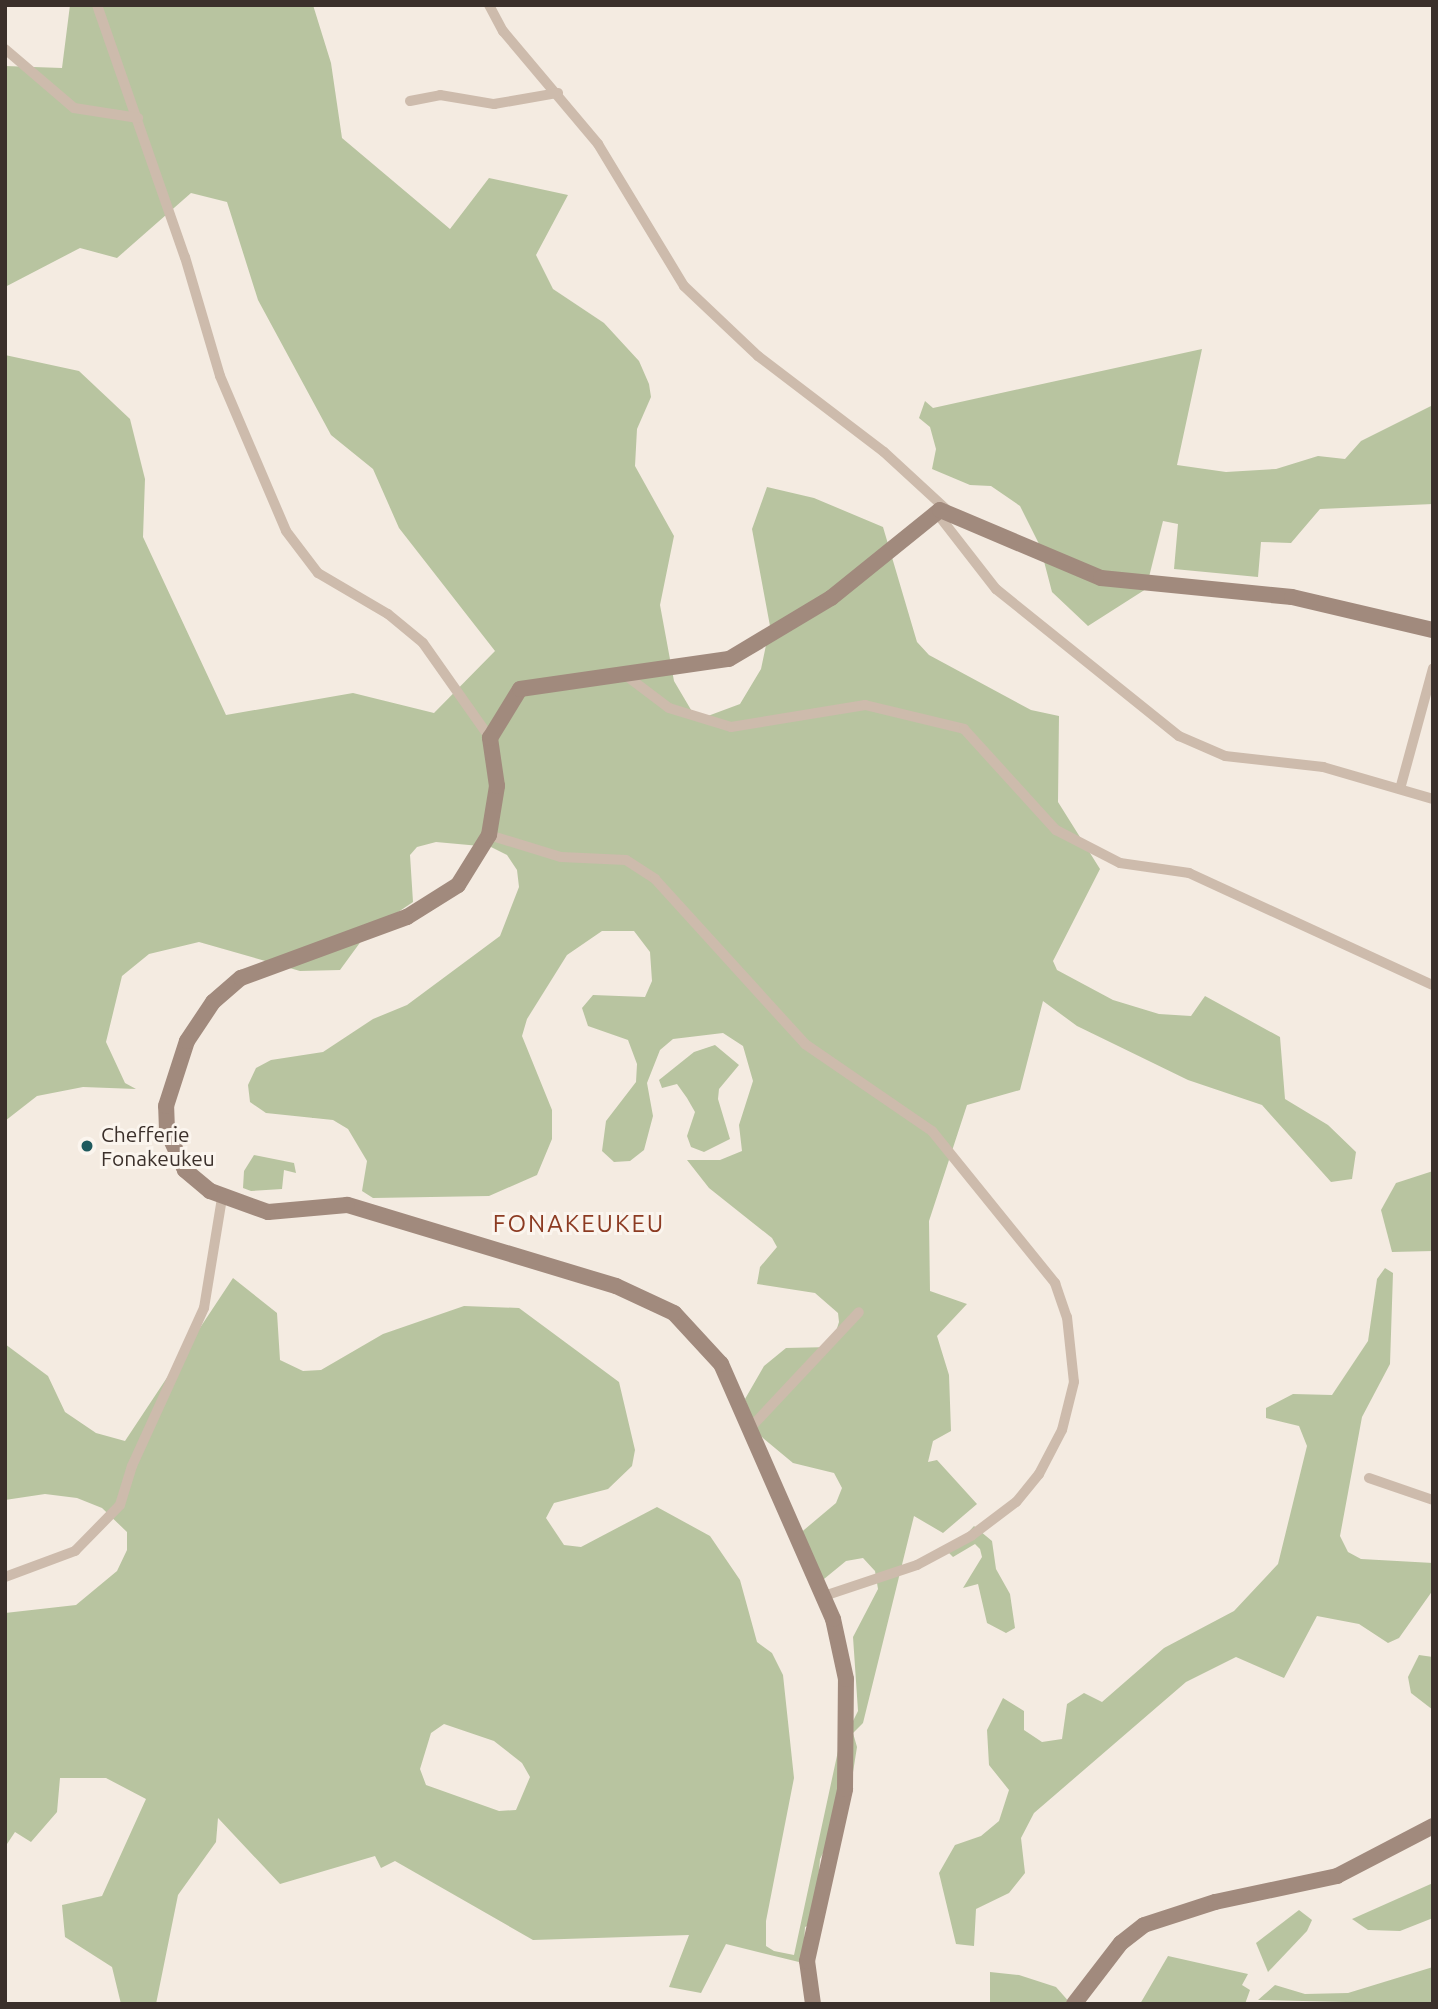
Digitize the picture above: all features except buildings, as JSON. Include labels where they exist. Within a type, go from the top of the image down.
[{"type":"street","points":[[97,5],[138,118],[220,376],[286,531],[318,573],[388,614],[423,643],[490,738],[497,786],[489,835],[470,872],[445,896],[359,936],[241,978],[199,1019],[180,1058],[165,1119],[185,1170],[222,1198],[268,1212],[347,1205],[647,1298],[674,1312],[709,1348],[752,1426],[763,1461],[824,1596],[846,1679],[847,1769],[809,1942],[813,2004]]},
{"type":"street","points":[[489,5],[503,31],[558,93],[608,160],[684,286],[758,356],[884,452],[941,510],[996,589],[1179,736],[1225,756],[1323,767],[1433,799]]},
{"type":"street","points":[[5,49],[74,108],[138,118]]},
{"type":"street","points":[[410,102],[440,95],[494,104],[558,93]]},
{"type":"street","points":[[490,738],[520,689],[624,674],[706,666],[771,638],[831,598],[941,510]]},
{"type":"street","points":[[941,510],[983,533],[1101,578],[1292,597],[1433,630]]},
{"type":"street","points":[[1400,789],[1433,668]]},
{"type":"street","points":[[624,674],[669,708],[731,727],[865,705],[964,729],[1056,830],[1120,863],[1189,873],[1433,985]]},
{"type":"street","points":[[489,835],[561,857],[626,860],[654,878],[806,1044],[932,1131],[1055,1283],[1067,1317],[1074,1382],[1062,1430],[1039,1474],[1016,1502],[971,1536],[917,1566],[824,1596]]},
{"type":"street","points":[[5,1577],[75,1551],[120,1505],[204,1308],[222,1198]]},
{"type":"street","points":[[752,1426],[859,1312]]},
{"type":"street","points":[[1369,1478],[1433,1500]]},
{"type":"street","points":[[1074,2004],[1121,1943],[1144,1925],[1194,1907],[1336,1876],[1433,1826]]},
{"type":"green space","points":[[70,5],[313,5],[331,63],[342,138],[450,229],[489,178],[568,195],[536,255],[553,289],[604,323],[639,361],[649,384],[651,397],[637,429],[635,466],[674,536],[660,605],[674,681],[697,720],[740,704],[761,669],[770,626],[752,529],[767,487],[814,498],[883,527],[917,642],[929,655],[1031,710],[1059,716],[1058,802],[1100,869],[1053,961],[1057,970],[1113,1000],[1159,1014],[1191,1016],[1205,996],[1280,1037],[1285,1099],[1328,1125],[1356,1152],[1352,1179],[1331,1182],[1262,1105],[1188,1080],[1077,1026],[1043,1001],[1020,1090],[967,1105],[929,1221],[930,1291],[967,1304],[937,1336],[949,1375],[951,1431],[933,1441],[928,1462],[937,1460],[977,1504],[943,1533],[914,1516],[863,1723],[853,1733],[857,1747],[848,1804],[820,1859],[817,1894],[825,1917],[805,1927],[803,1963],[726,1944],[701,1993],[669,1987],[689,1935],[533,1940],[395,1861],[381,1868],[375,1856],[280,1884],[218,1818],[216,1842],[178,1895],[156,2004],[121,2004],[112,1967],[65,1937],[62,1905],[102,1896],[146,1799],[106,1778],[60,1778],[57,1812],[31,1842],[15,1832],[5,1847],[5,1613],[76,1605],[117,1571],[127,1550],[127,1532],[102,1508],[77,1498],[45,1494],[5,1500],[5,1344],[48,1376],[65,1412],[96,1433],[125,1441],[233,1278],[277,1313],[280,1360],[303,1371],[321,1370],[383,1334],[464,1306],[519,1308],[619,1382],[635,1450],[632,1466],[608,1489],[554,1503],[546,1518],[564,1545],[581,1547],[657,1507],[710,1536],[740,1580],[757,1642],[772,1653],[783,1675],[794,1778],[766,1921],[766,1946],[774,1951],[794,1955],[838,1751],[858,1711],[853,1637],[878,1589],[875,1571],[863,1558],[846,1561],[824,1579],[807,1577],[798,1535],[836,1503],[842,1488],[834,1473],[793,1463],[757,1433],[745,1399],[764,1366],[786,1348],[831,1347],[839,1322],[838,1313],[815,1293],[757,1284],[760,1267],[777,1247],[772,1238],[709,1188],[687,1160],[720,1160],[742,1151],[739,1125],[753,1081],[743,1046],[723,1033],[673,1039],[660,1050],[647,1083],[653,1116],[644,1150],[630,1161],[614,1162],[602,1151],[606,1121],[636,1082],[637,1064],[628,1040],[588,1026],[582,1008],[593,995],[645,997],[652,981],[650,952],[634,931],[602,931],[567,955],[527,1019],[522,1036],[552,1110],[552,1139],[537,1175],[489,1196],[373,1198],[362,1191],[367,1161],[348,1129],[333,1120],[266,1113],[250,1102],[248,1085],[256,1068],[271,1060],[323,1052],[373,1019],[407,1005],[500,936],[519,887],[517,870],[507,855],[491,847],[436,842],[417,847],[410,855],[413,902],[367,933],[340,970],[300,971],[199,942],[149,954],[122,976],[106,1042],[125,1083],[136,1089],[83,1087],[37,1096],[5,1121],[5,355],[79,371],[130,419],[145,479],[143,537],[226,715],[353,693],[434,713],[495,651],[399,528],[373,469],[331,435],[258,300],[227,202],[191,193],[117,258],[80,248],[5,287],[5,66],[62,68]],"holes":[[[444,1724],[494,1741],[522,1763],[530,1777],[516,1810],[499,1811],[426,1785],[420,1769],[431,1733]]]},
{"type":"green space","points":[[1202,349],[1177,465],[1226,472],[1276,469],[1318,456],[1345,459],[1361,441],[1433,405],[1433,504],[1320,509],[1291,543],[1261,542],[1258,577],[1174,569],[1178,524],[1163,521],[1146,589],[1088,626],[1052,592],[1040,546],[1020,506],[991,486],[970,485],[932,469],[936,449],[930,427],[919,418],[925,401],[933,408]]},
{"type":"green space","points":[[715,1045],[739,1065],[719,1089],[718,1099],[730,1139],[704,1152],[691,1147],[687,1136],[695,1112],[687,1098],[677,1084],[662,1088],[659,1080],[694,1052]]},
{"type":"green space","points":[[254,1155],[294,1163],[296,1173],[284,1170],[282,1189],[251,1191],[243,1188],[244,1171]]},
{"type":"green space","points":[[1433,1171],[1433,1251],[1392,1252],[1381,1210],[1396,1183]]},
{"type":"green space","points":[[1385,1268],[1393,1273],[1390,1364],[1362,1417],[1340,1536],[1348,1552],[1361,1559],[1433,1563],[1433,1590],[1399,1638],[1388,1643],[1359,1624],[1317,1616],[1284,1678],[1236,1657],[1186,1682],[1034,1813],[1021,1838],[1025,1873],[1009,1893],[976,1909],[974,1946],[956,1944],[939,1873],[955,1845],[981,1836],[999,1821],[1009,1790],[989,1765],[987,1730],[1003,1698],[1024,1711],[1024,1730],[1042,1742],[1062,1739],[1067,1704],[1084,1693],[1102,1702],[1164,1648],[1234,1611],[1278,1564],[1307,1446],[1299,1426],[1266,1418],[1266,1408],[1293,1394],[1332,1395],[1368,1341],[1377,1279]]},
{"type":"green space","points":[[974,1526],[992,1541],[996,1569],[1010,1594],[1015,1628],[1006,1633],[987,1623],[978,1584],[963,1588],[982,1557],[980,1549],[975,1544],[953,1557],[949,1553]]},
{"type":"green space","points":[[1419,1655],[1433,1657],[1433,1710],[1411,1693],[1408,1677]]},
{"type":"green space","points":[[1433,1883],[1433,1918],[1400,1931],[1368,1930],[1352,1919]]},
{"type":"green space","points":[[1299,1910],[1312,1920],[1307,1931],[1268,1972],[1256,1943]]},
{"type":"green space","points":[[1168,1956],[1248,1974],[1242,1985],[1250,1990],[1245,2004],[1140,2004]]},
{"type":"green space","points":[[1433,1967],[1433,2004],[1258,2000],[1275,1985],[1305,1994],[1348,1993]]},
{"type":"green space","points":[[990,1972],[1019,1975],[1056,1987],[1071,2004],[990,2004]]},
{"type":"place","name":"Chefferie Fonakeukeu","points":[[87,1146]]},
{"type":"district","name":"FONAKEUKEU","points":[[579,1224]]}]
